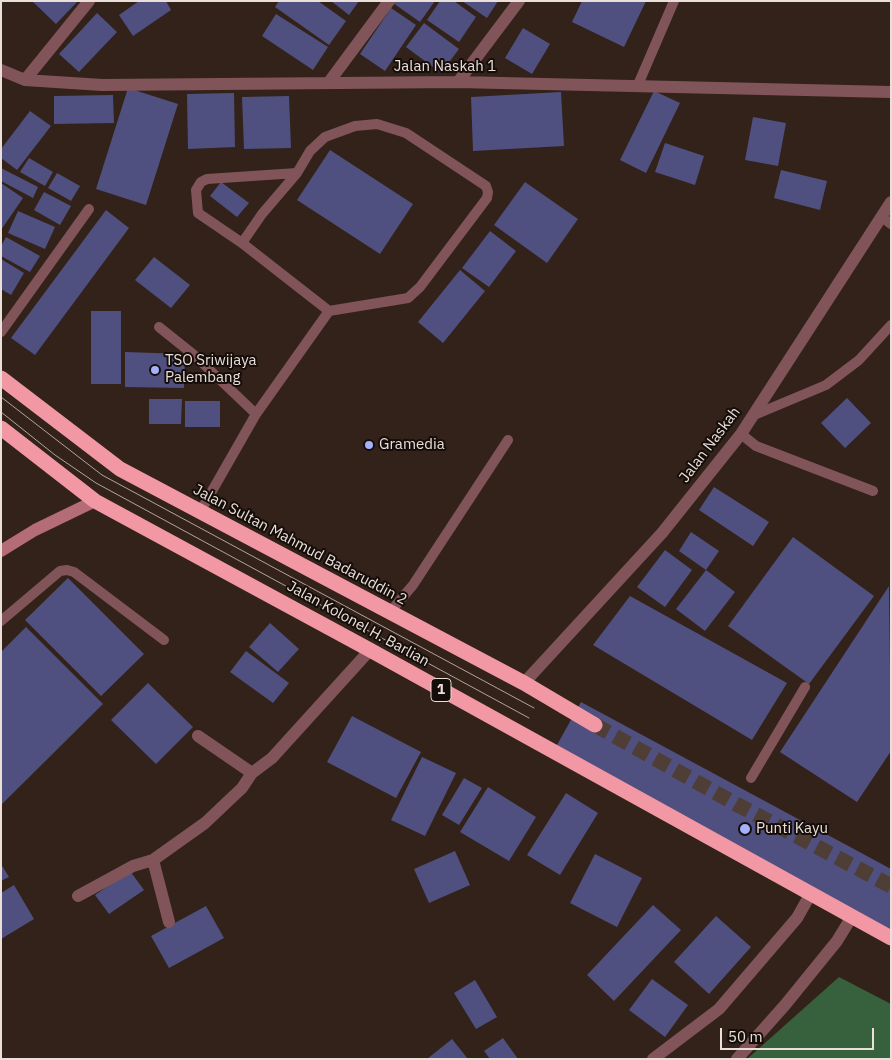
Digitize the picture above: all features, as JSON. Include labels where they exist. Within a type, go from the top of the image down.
[{"type":"highway","name":"Jalan Sultan Mahmud Badaruddin 2","points":[[1,378],[120,469],[524,683],[595,725]]},
{"type":"highway","name":"Jalan Kolonel H. Barlian","points":[[1,428],[95,501],[370,650],[810,896],[891,938]]},
{"type":"street","points":[[25,80],[89,1]]},
{"type":"street","points":[[329,82],[389,1]]},
{"type":"street","points":[[458,82],[519,1]]},
{"type":"street","name":"Jalan Naskah 1","points":[[1,70],[25,80],[102,86],[458,82],[637,87],[836,89],[891,92]]},
{"type":"street","name":"Jalan Naskah","points":[[524,683],[662,533],[741,434],[751,416],[886,220],[891,202]]},
{"type":"street","points":[[1,551],[35,530],[95,501]]},
{"type":"street","points":[[78,896],[133,866],[153,860],[205,823],[242,788],[252,773],[272,758],[370,650]]},
{"type":"street","points":[[198,736],[252,773]]},
{"type":"street","points":[[153,860],[169,922]]},
{"type":"street","points":[[653,1059],[719,1009],[797,918],[810,896]]},
{"type":"street","points":[[737,1059],[791,998],[837,941],[851,918]]},
{"type":"lane","points":[[637,87],[674,1]]},
{"type":"lane","points":[[200,512],[256,414],[329,311],[408,298],[420,287],[487,198],[488,192],[486,186],[406,133],[377,124],[355,126],[325,137],[310,151],[297,173],[242,243]]},
{"type":"lane","points":[[297,173],[207,179],[201,182],[195,195],[198,213],[242,243],[329,311]]},
{"type":"lane","points":[[1,332],[89,209]]},
{"type":"lane","points":[[751,416],[826,385],[859,360],[891,325]]},
{"type":"lane","points":[[160,327],[194,355],[256,414]]},
{"type":"lane","points":[[741,434],[756,446],[873,491]]},
{"type":"lane","points":[[390,612],[413,585],[508,440]]},
{"type":"lane","points":[[1,622],[60,571],[67,570],[74,572],[164,640]]},
{"type":"lane","points":[[751,778],[805,687]]},
{"type":"green space","points":[[839,977],[891,1004],[891,1059],[747,1059]]},
{"type":"building","points":[[32,1],[75,1],[77,2],[56,24]]},
{"type":"building","points":[[139,1],[166,1],[171,10],[133,36],[119,15]]},
{"type":"building","points":[[279,1],[318,1],[346,21],[329,45],[275,7]]},
{"type":"building","points":[[331,1],[359,1],[349,15]]},
{"type":"building","points":[[394,1],[435,1],[420,22],[393,3]]},
{"type":"building","points":[[440,1],[454,1],[476,17],[459,42],[427,20]]},
{"type":"building","points":[[462,1],[498,1],[487,18]]},
{"type":"building","points":[[582,1],[646,1],[624,47],[572,22]]},
{"type":"building","points":[[391,8],[416,25],[385,71],[360,54]]},
{"type":"building","points":[[97,13],[117,32],[79,72],[59,54]]},
{"type":"building","points":[[276,14],[328,47],[313,70],[262,36]]},
{"type":"building","points":[[424,23],[459,49],[441,73],[406,47]]},
{"type":"building","points":[[523,28],[550,44],[532,74],[505,58]]},
{"type":"building","points":[[128,88],[178,104],[146,205],[96,189]]},
{"type":"building","points":[[654,91],[680,103],[646,173],[620,160]]},
{"type":"building","points":[[561,92],[564,146],[473,151],[471,97]]},
{"type":"building","points":[[234,93],[235,147],[188,149],[187,94]]},
{"type":"building","points":[[113,95],[114,123],[54,124],[54,96]]},
{"type":"building","points":[[289,96],[291,148],[244,149],[242,97]]},
{"type":"building","points":[[30,111],[51,126],[17,170],[1,158],[1,149]]},
{"type":"building","points":[[753,117],[786,123],[778,166],[745,160]]},
{"type":"building","points":[[665,143],[704,156],[695,185],[655,172]]},
{"type":"building","points":[[330,150],[413,204],[380,254],[297,200]]},
{"type":"building","points":[[29,158],[53,172],[45,186],[20,172]]},
{"type":"building","points":[[1,168],[38,187],[33,198],[1,181]]},
{"type":"building","points":[[781,170],[827,181],[820,210],[774,198]]},
{"type":"building","points":[[57,173],[80,186],[71,201],[48,188]]},
{"type":"building","points":[[221,182],[249,203],[237,217],[210,196]]},
{"type":"building","points":[[525,182],[578,219],[547,263],[494,225]]},
{"type":"building","points":[[1,183],[23,198],[1,230]]},
{"type":"building","points":[[44,192],[71,206],[60,225],[34,210]]},
{"type":"building","points":[[106,210],[129,228],[35,355],[11,338]]},
{"type":"building","points":[[18,211],[55,227],[45,249],[8,233]]},
{"type":"building","points":[[490,231],[516,251],[489,287],[462,268]]},
{"type":"building","points":[[6,237],[40,256],[30,272],[1,256],[1,246]]},
{"type":"building","points":[[154,257],[190,285],[171,308],[135,280]]},
{"type":"building","points":[[1,259],[24,273],[11,295],[1,289]]},
{"type":"building","points":[[460,270],[485,291],[443,343],[418,322]]},
{"type":"building","points":[[91,311],[121,311],[121,384],[91,384]]},
{"type":"building","name":"TSO Sriwijaya Palembang","points":[[125,352],[185,354],[184,388],[125,387]]},
{"type":"building","points":[[847,398],[871,423],[845,448],[821,423]]},
{"type":"building","points":[[149,399],[182,399],[181,424],[149,424]]},
{"type":"building","points":[[185,401],[220,401],[220,427],[185,427]]},
{"type":"building","points":[[714,487],[769,522],[753,546],[699,510]]},
{"type":"building","points":[[691,532],[719,551],[706,570],[679,551]]},
{"type":"building","points":[[793,537],[874,596],[809,684],[728,626]]},
{"type":"building","points":[[665,550],[692,570],[665,607],[637,587]]},
{"type":"building","points":[[706,570],[735,592],[705,631],[676,609]]},
{"type":"building","points":[[68,578],[144,654],[101,696],[25,620]]},
{"type":"building","points":[[889,586],[891,751],[857,802],[780,752]]},
{"type":"building","points":[[630,596],[787,683],[752,740],[593,645]]},
{"type":"building","points":[[270,623],[299,649],[278,672],[249,647]]},
{"type":"building","points":[[26,627],[103,704],[1,805],[1,652]]},
{"type":"building","points":[[246,651],[289,683],[273,703],[230,672]]},
{"type":"building","points":[[148,683],[193,727],[156,764],[111,720]]},
{"type":"building","points":[[581,702],[891,869],[891,934],[553,752]]},
{"type":"building","points":[[352,716],[421,752],[396,798],[327,762]]},
{"type":"building","points":[[422,757],[456,773],[425,836],[391,820]]},
{"type":"building","points":[[464,778],[482,788],[459,825],[442,815]]},
{"type":"building","points":[[488,787],[536,817],[509,861],[460,832]]},
{"type":"building","points":[[566,793],[598,813],[560,875],[527,855]]},
{"type":"building","points":[[455,851],[470,885],[429,903],[414,869]]},
{"type":"building","points":[[595,854],[642,878],[617,927],[570,903]]},
{"type":"building","points":[[1,864],[9,877],[1,881]]},
{"type":"building","points":[[130,871],[144,890],[109,914],[95,895]]},
{"type":"building","points":[[14,885],[34,919],[1,939],[1,893]]},
{"type":"building","points":[[653,905],[681,930],[614,1001],[587,975]]},
{"type":"building","points":[[206,906],[224,938],[169,968],[151,936]]},
{"type":"building","points":[[716,916],[751,947],[709,994],[674,962]]},
{"type":"building","points":[[652,979],[688,1005],[665,1037],[629,1010]]},
{"type":"building","points":[[475,980],[497,1017],[476,1029],[454,993]]},
{"type":"building","points":[[503,1038],[518,1059],[490,1059],[484,1051]]},
{"type":"building","points":[[452,1039],[468,1059],[427,1059]]},
{"type":"tunnel","points":[[595,725],[736,804],[891,886]]},
{"type":"tram line","points":[[1,397],[102,475],[534,708]]},
{"type":"tram line","points":[[1,412],[55,455],[96,483],[529,718]]},
{"type":"place","name":"TSO Sriwijaya Palembang","points":[[155,370]]},
{"type":"place","name":"Gramedia","points":[[369,445]]},
{"type":"place","name":"Punti Kayu","points":[[745,829]]}]
